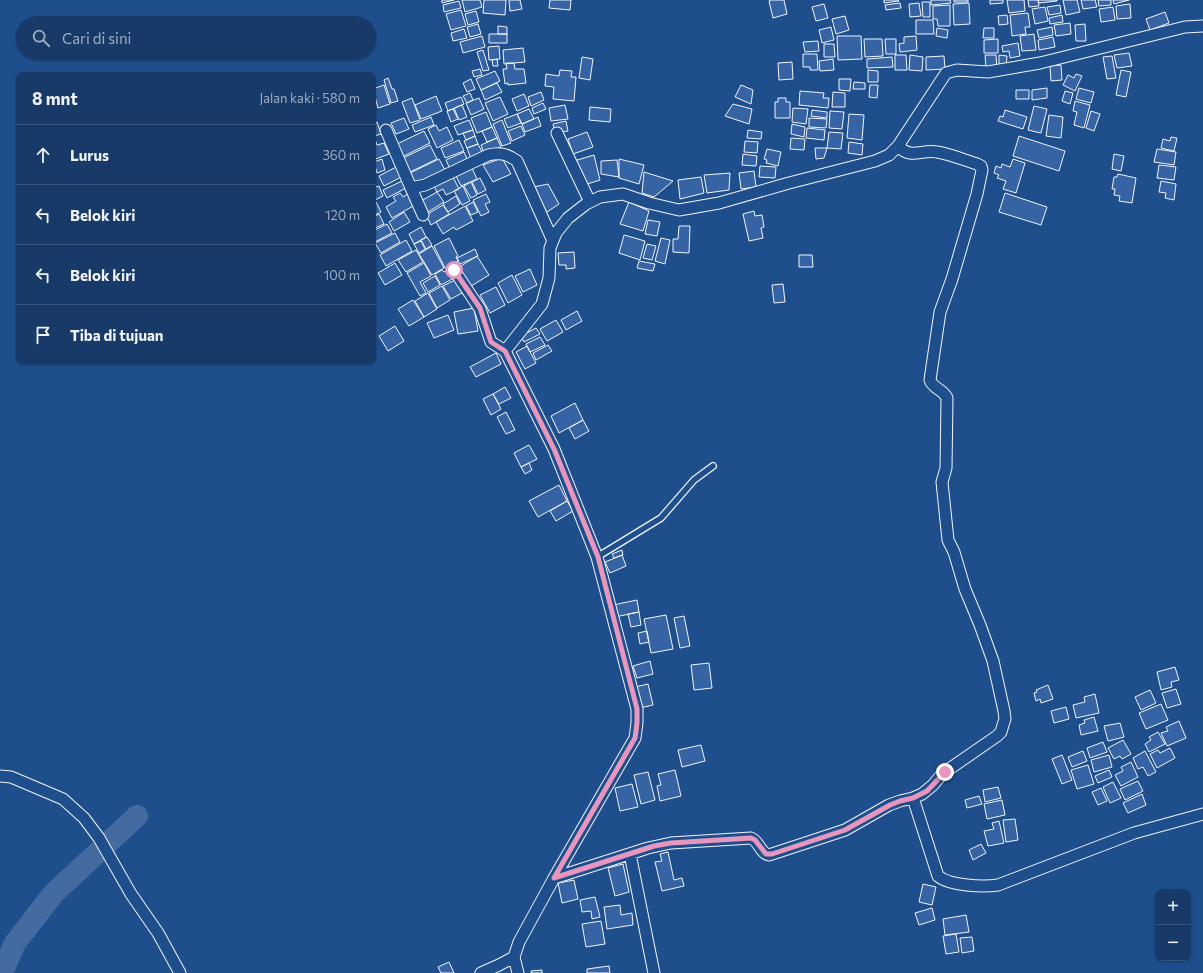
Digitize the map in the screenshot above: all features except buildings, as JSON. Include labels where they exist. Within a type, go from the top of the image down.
[{"type":"street","points":[[505,351],[542,304],[549,278],[550,248],[556,233],[568,218],[586,204],[600,197],[623,194],[649,203],[679,210],[719,203],[875,161],[889,155],[898,146],[946,73],[957,70],[988,72],[1032,64],[1185,27],[1203,26]]},
{"type":"street","points":[[386,130],[423,215]]},
{"type":"street","points":[[557,133],[590,202]]},
{"type":"street","points":[[554,878],[654,846],[671,843],[753,838],[766,854],[772,854],[845,830],[890,805],[913,798],[927,791],[942,774],[997,736],[1000,732],[1005,719],[993,661],[965,590],[954,552],[948,540],[942,482],[946,468],[947,398],[944,392],[932,386],[930,380],[940,312],[952,279],[977,194],[982,168],[977,164],[936,152],[909,153],[902,151],[898,146]]},
{"type":"street","points":[[411,188],[425,185],[488,155],[497,153],[510,156],[517,161],[553,241]]},
{"type":"street","points":[[454,270],[480,308],[491,342],[505,351],[554,449],[598,557],[637,709],[635,738],[554,878],[519,942],[514,957],[518,973]]},
{"type":"street","points":[[0,776],[11,777],[63,799],[84,818],[99,838],[131,894],[158,933],[180,973]]},
{"type":"street","points":[[913,798],[938,876],[943,880],[978,887],[998,885],[1134,833],[1203,814]]},
{"type":"street","points":[[630,854],[654,973]]},
{"type":"street","points":[[481,973],[514,957]]},
{"type":"lane","points":[[598,557],[662,518],[694,480],[713,466]]},
{"type":"waterway","points":[[2,973],[15,943],[54,893],[137,816]]},
{"type":"route","points":[[454,270],[477,302],[482,312],[489,340],[505,351],[554,449],[598,557],[637,709],[635,738],[554,878],[654,846],[671,843],[753,838],[764,853],[769,855],[845,830],[890,805],[922,794],[927,791],[945,772]]}]
